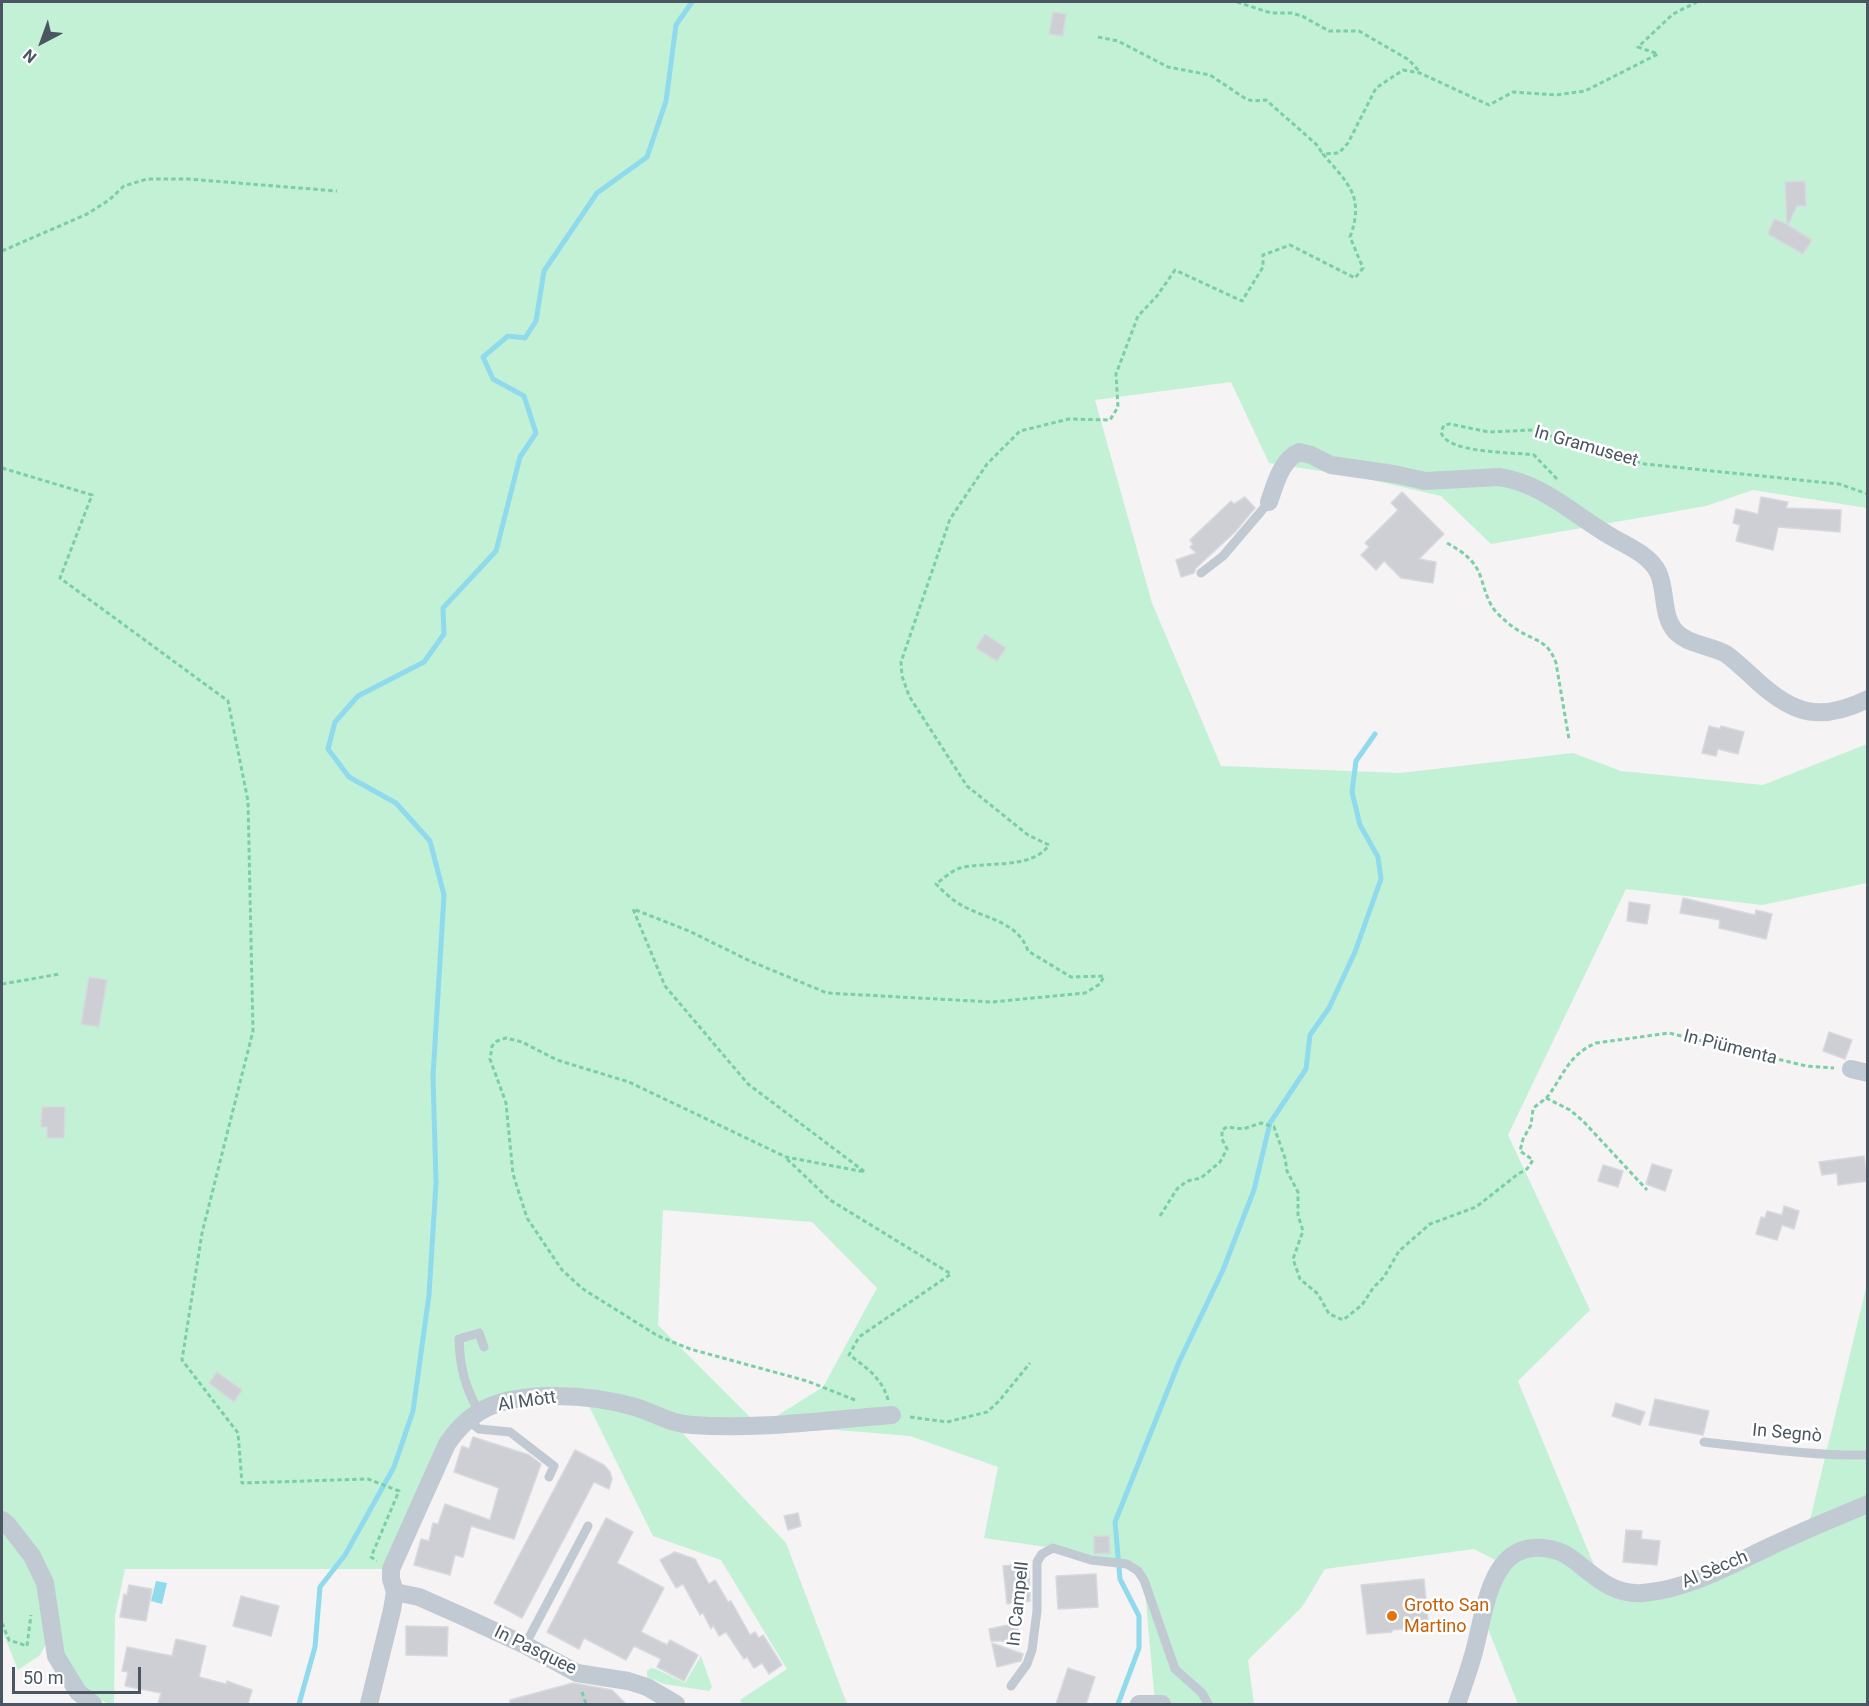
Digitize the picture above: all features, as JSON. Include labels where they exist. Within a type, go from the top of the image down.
[{"type":"street","points":[[1269,502],[1281,472],[1290,458],[1299,452],[1311,455],[1330,465],[1425,481],[1499,477],[1511,479],[1560,501],[1605,533],[1645,557],[1657,571],[1668,618],[1675,631],[1687,639],[1722,652],[1768,692],[1787,705],[1803,712],[1818,714],[1844,709],[1868,699]]},
{"type":"street","name":"Al Mòtt","points":[[392,1569],[447,1444],[473,1416],[502,1403],[565,1396],[616,1402],[672,1422],[693,1425],[764,1424],[892,1415]]},
{"type":"street","name":"Al Sècch","points":[[1457,1704],[1498,1572],[1509,1558],[1521,1552],[1543,1547],[1553,1548],[1569,1556],[1600,1582],[1613,1589],[1641,1593],[1652,1592],[1693,1582],[1809,1528],[1868,1504]]},
{"type":"street","points":[[2,1520],[32,1556],[45,1583],[56,1656],[78,1692],[93,1704]]},
{"type":"street","points":[[369,1704],[392,1610],[395,1592],[391,1579],[392,1569]]},
{"type":"street","name":"In Pasquee","points":[[395,1592],[419,1597],[525,1645],[577,1674],[628,1681],[648,1688],[676,1704]]},
{"type":"street","points":[[1139,1704],[1162,1704]]},
{"type":"lane","points":[[1201,573],[1223,556],[1269,502]]},
{"type":"lane","points":[[484,1347],[479,1333],[459,1339],[460,1366],[473,1416],[479,1429],[510,1432],[554,1466],[549,1477]]},
{"type":"lane","name":"In Segnò","points":[[1704,1442],[1791,1452],[1868,1455]]},
{"type":"lane","points":[[525,1645],[588,1526]]},
{"type":"lane","name":"In Campell","points":[[1011,1686],[1027,1664],[1032,1650],[1037,1611],[1037,1562],[1042,1554],[1053,1548],[1108,1563],[1127,1564],[1138,1571],[1144,1580],[1175,1669],[1202,1693],[1208,1704]]},
{"type":"path","points":[[1237,2],[1271,13],[1291,13],[1302,16],[1329,31],[1359,31],[1409,60],[1420,73]]},
{"type":"path","points":[[1323,154],[1339,153],[1348,143],[1376,88],[1403,70],[1420,73],[1490,105],[1513,92],[1556,95],[1585,91],[1658,54],[1638,47],[1673,14],[1696,2]]},
{"type":"path","points":[[860,1402],[807,1381],[690,1348],[658,1336],[583,1289],[562,1270],[527,1218],[513,1174],[506,1103],[490,1059],[492,1046],[497,1041],[506,1038],[522,1042],[556,1060],[638,1087],[786,1157],[865,1172],[748,1084],[665,986],[633,909],[688,931],[750,962],[827,993],[992,1002],[1084,993],[1100,984],[1104,976],[1071,977],[1028,951],[1024,940],[1012,928],[959,905],[936,884],[958,868],[1018,862],[1044,852],[1049,844],[1028,835],[968,786],[909,696],[902,676],[901,662],[950,519],[987,464],[1020,431],[1069,419],[1110,420],[1119,407],[1116,374],[1138,316],[1157,296],[1175,270],[1242,301],[1263,267],[1263,255],[1290,245],[1355,278],[1363,268],[1350,237],[1357,206],[1348,184],[1316,144],[1266,100],[1246,99],[1210,75],[1168,67],[1118,41],[1098,37]]},
{"type":"path","points":[[2,251],[87,214],[109,200],[124,186],[147,179],[188,178],[337,191]]},
{"type":"path","name":"In Gramuseet","points":[[1562,484],[1534,455],[1467,448],[1442,437],[1441,432],[1444,425],[1450,424],[1489,432],[1533,430],[1645,464],[1839,484],[1868,494]]},
{"type":"path","points":[[2,468],[92,495],[60,578],[228,701],[248,801],[253,1031],[202,1233],[182,1360],[238,1433],[242,1483],[368,1479],[399,1491],[371,1557],[392,1569]]},
{"type":"path","points":[[1447,543],[1463,552],[1470,560],[1479,573],[1487,597],[1509,625],[1540,641],[1552,653],[1556,663],[1569,739]]},
{"type":"path","points":[[2,984],[60,974]]},
{"type":"path","name":"In Piümenta","points":[[1160,1216],[1177,1189],[1187,1181],[1201,1178],[1220,1162],[1227,1149],[1222,1139],[1222,1130],[1227,1127],[1243,1129],[1261,1124],[1274,1127],[1286,1158],[1287,1171],[1298,1192],[1298,1215],[1303,1231],[1293,1259],[1300,1279],[1318,1294],[1329,1314],[1343,1320],[1362,1305],[1372,1287],[1384,1277],[1399,1251],[1430,1224],[1476,1207],[1527,1169],[1533,1161],[1520,1150],[1531,1125],[1533,1109],[1546,1098],[1579,1051],[1588,1046],[1670,1033],[1806,1066],[1859,1071]]},
{"type":"path","points":[[1546,1098],[1570,1110],[1583,1121],[1647,1190]]},
{"type":"path","points":[[786,1157],[830,1200],[951,1274],[859,1337],[849,1355],[868,1367],[886,1392],[892,1415],[947,1422],[987,1412],[1030,1363]]},
{"type":"path","points":[[2,1623],[9,1640],[27,1646],[31,1614]]},
{"type":"green space","points":[[2,2],[1867,2],[1867,508],[1753,490],[1706,506],[1491,544],[1441,496],[1359,477],[1269,463],[1231,382],[1095,400],[1152,603],[1221,766],[1400,773],[1573,753],[1621,771],[1763,785],[1867,744],[1867,883],[1762,905],[1626,889],[1508,1135],[1590,1310],[1518,1381],[1601,1582],[1641,1593],[1808,1528],[1867,1284],[1867,1704],[1518,1704],[1483,1616],[1503,1564],[1474,1549],[1325,1569],[1302,1607],[1248,1660],[1254,1704],[1155,1703],[1144,1580],[1138,1571],[1060,1549],[984,1538],[998,1467],[910,1436],[764,1424],[823,1387],[877,1288],[812,1222],[663,1210],[658,1325],[766,1433],[673,1423],[786,1543],[847,1704],[742,1704],[740,1700],[787,1669],[721,1560],[653,1536],[585,1398],[549,1396],[468,1420],[391,1569],[125,1569],[115,1616],[114,1704],[104,1702],[86,1687],[52,1633],[40,1655],[18,1670],[2,1630]]},
{"type":"green space","points":[[701,1656],[712,1687],[709,1691],[664,1684],[647,1677],[647,1671],[651,1668],[685,1683]]},
{"type":"water","points":[[156,1581],[167,1583],[162,1604],[151,1601]]},
{"type":"building","points":[[1053,12],[1066,14],[1063,36],[1049,34]]},
{"type":"building","points":[[1805,181],[1806,206],[1797,206],[1788,225],[1812,240],[1803,254],[1768,234],[1774,219],[1787,224],[1785,182]]},
{"type":"building","points":[[1402,492],[1444,534],[1419,559],[1436,562],[1433,583],[1401,578],[1384,561],[1376,570],[1361,555],[1369,547],[1365,543],[1398,510],[1391,503]]},
{"type":"building","points":[[1245,497],[1255,508],[1235,532],[1196,568],[1194,573],[1181,577],[1176,560],[1196,553],[1190,547],[1193,544],[1190,540],[1231,501],[1234,504]]},
{"type":"building","points":[[1761,497],[1788,502],[1786,508],[1841,510],[1840,532],[1778,527],[1773,550],[1736,541],[1740,525],[1733,523],[1736,509],[1758,514]]},
{"type":"building","points":[[985,634],[1006,648],[997,661],[976,648]]},
{"type":"building","points":[[1709,726],[1720,729],[1721,726],[1744,732],[1738,754],[1718,749],[1716,756],[1702,753]]},
{"type":"building","points":[[1683,898],[1755,915],[1756,910],[1772,914],[1766,939],[1719,928],[1720,920],[1680,913]]},
{"type":"building","points":[[1629,902],[1650,905],[1647,924],[1627,921]]},
{"type":"building","points":[[89,977],[107,980],[99,1027],[81,1024]]},
{"type":"building","points":[[1829,1032],[1852,1040],[1845,1059],[1823,1051]]},
{"type":"building","points":[[42,1107],[65,1107],[64,1138],[47,1138],[47,1127],[41,1127]]},
{"type":"building","points":[[1864,1156],[1868,1181],[1838,1185],[1837,1173],[1822,1175],[1819,1162]]},
{"type":"building","points":[[1652,1164],[1672,1170],[1665,1191],[1646,1184]]},
{"type":"building","points":[[1603,1165],[1623,1171],[1618,1187],[1598,1181]]},
{"type":"building","points":[[1784,1206],[1799,1211],[1794,1229],[1782,1225],[1777,1240],[1756,1234],[1761,1217],[1765,1218],[1767,1211],[1782,1215]]},
{"type":"building","points":[[217,1372],[242,1390],[234,1402],[209,1383]]},
{"type":"building","points":[[1655,1399],[1709,1411],[1703,1435],[1649,1425]]},
{"type":"building","points":[[1616,1403],[1645,1412],[1640,1425],[1612,1416]]},
{"type":"building","points":[[473,1437],[529,1455],[541,1464],[514,1539],[471,1526],[463,1557],[455,1555],[450,1575],[414,1565],[421,1539],[429,1541],[433,1523],[438,1524],[445,1504],[490,1520],[499,1488],[454,1472],[462,1446],[469,1449]]},
{"type":"building","points":[[575,1450],[604,1465],[612,1479],[609,1489],[594,1482],[522,1618],[494,1603]]},
{"type":"building","points":[[798,1513],[801,1526],[788,1530],[784,1516]]},
{"type":"building","points":[[606,1518],[633,1532],[617,1563],[664,1588],[641,1632],[667,1645],[670,1640],[698,1655],[684,1681],[657,1667],[661,1659],[634,1646],[626,1660],[584,1638],[579,1649],[547,1632]]},
{"type":"building","points":[[1626,1530],[1642,1531],[1641,1539],[1660,1541],[1657,1565],[1623,1562]]},
{"type":"building","points":[[1094,1536],[1109,1536],[1110,1553],[1094,1554]]},
{"type":"building","points":[[675,1552],[695,1559],[709,1584],[715,1580],[728,1602],[731,1601],[750,1635],[755,1632],[759,1638],[763,1635],[782,1665],[769,1674],[762,1663],[754,1668],[747,1657],[744,1659],[726,1632],[719,1636],[713,1625],[711,1629],[703,1613],[700,1615],[683,1584],[676,1588],[660,1560]]},
{"type":"building","points":[[1029,1563],[1030,1601],[1007,1604],[1003,1566]]},
{"type":"building","points":[[1096,1574],[1098,1607],[1058,1609],[1056,1576]]},
{"type":"building","points":[[1424,1579],[1428,1620],[1404,1622],[1404,1629],[1392,1630],[1392,1632],[1367,1634],[1361,1585]]},
{"type":"building","points":[[129,1585],[152,1589],[146,1621],[120,1617],[124,1594],[127,1595]]},
{"type":"building","points":[[241,1596],[279,1606],[271,1636],[233,1626]]},
{"type":"building","points":[[1017,1623],[1020,1641],[991,1641],[989,1629]]},
{"type":"building","points":[[406,1626],[448,1627],[447,1656],[406,1655]]},
{"type":"building","points":[[176,1639],[206,1646],[199,1677],[226,1684],[227,1681],[252,1690],[248,1704],[158,1704],[161,1693],[125,1686],[128,1672],[122,1671],[127,1647],[172,1656]]},
{"type":"building","points":[[992,1643],[1023,1654],[1021,1661],[997,1667]]},
{"type":"building","points":[[1068,1668],[1095,1677],[1086,1704],[1056,1704]]},
{"type":"building","points":[[573,1683],[612,1690],[626,1704],[510,1704],[510,1700]]},
{"type":"waterway","points":[[299,1704],[315,1647],[320,1587],[345,1555],[394,1467],[413,1411],[429,1295],[436,1183],[433,1076],[444,895],[430,841],[396,803],[349,777],[328,749],[335,722],[358,696],[424,662],[444,634],[443,608],[496,551],[520,457],[536,433],[524,396],[493,379],[483,357],[508,336],[525,338],[536,321],[544,271],[597,193],[647,157],[666,101],[676,25],[692,2]]},
{"type":"waterway","points":[[1118,1704],[1139,1648],[1139,1616],[1120,1579],[1115,1522],[1179,1362],[1223,1270],[1254,1190],[1270,1123],[1306,1069],[1310,1035],[1329,1008],[1355,952],[1381,879],[1378,857],[1360,825],[1352,792],[1356,761],[1375,734]]},
{"type":"place","name":"Grotto San Martino","points":[[1392,1616]]}]
